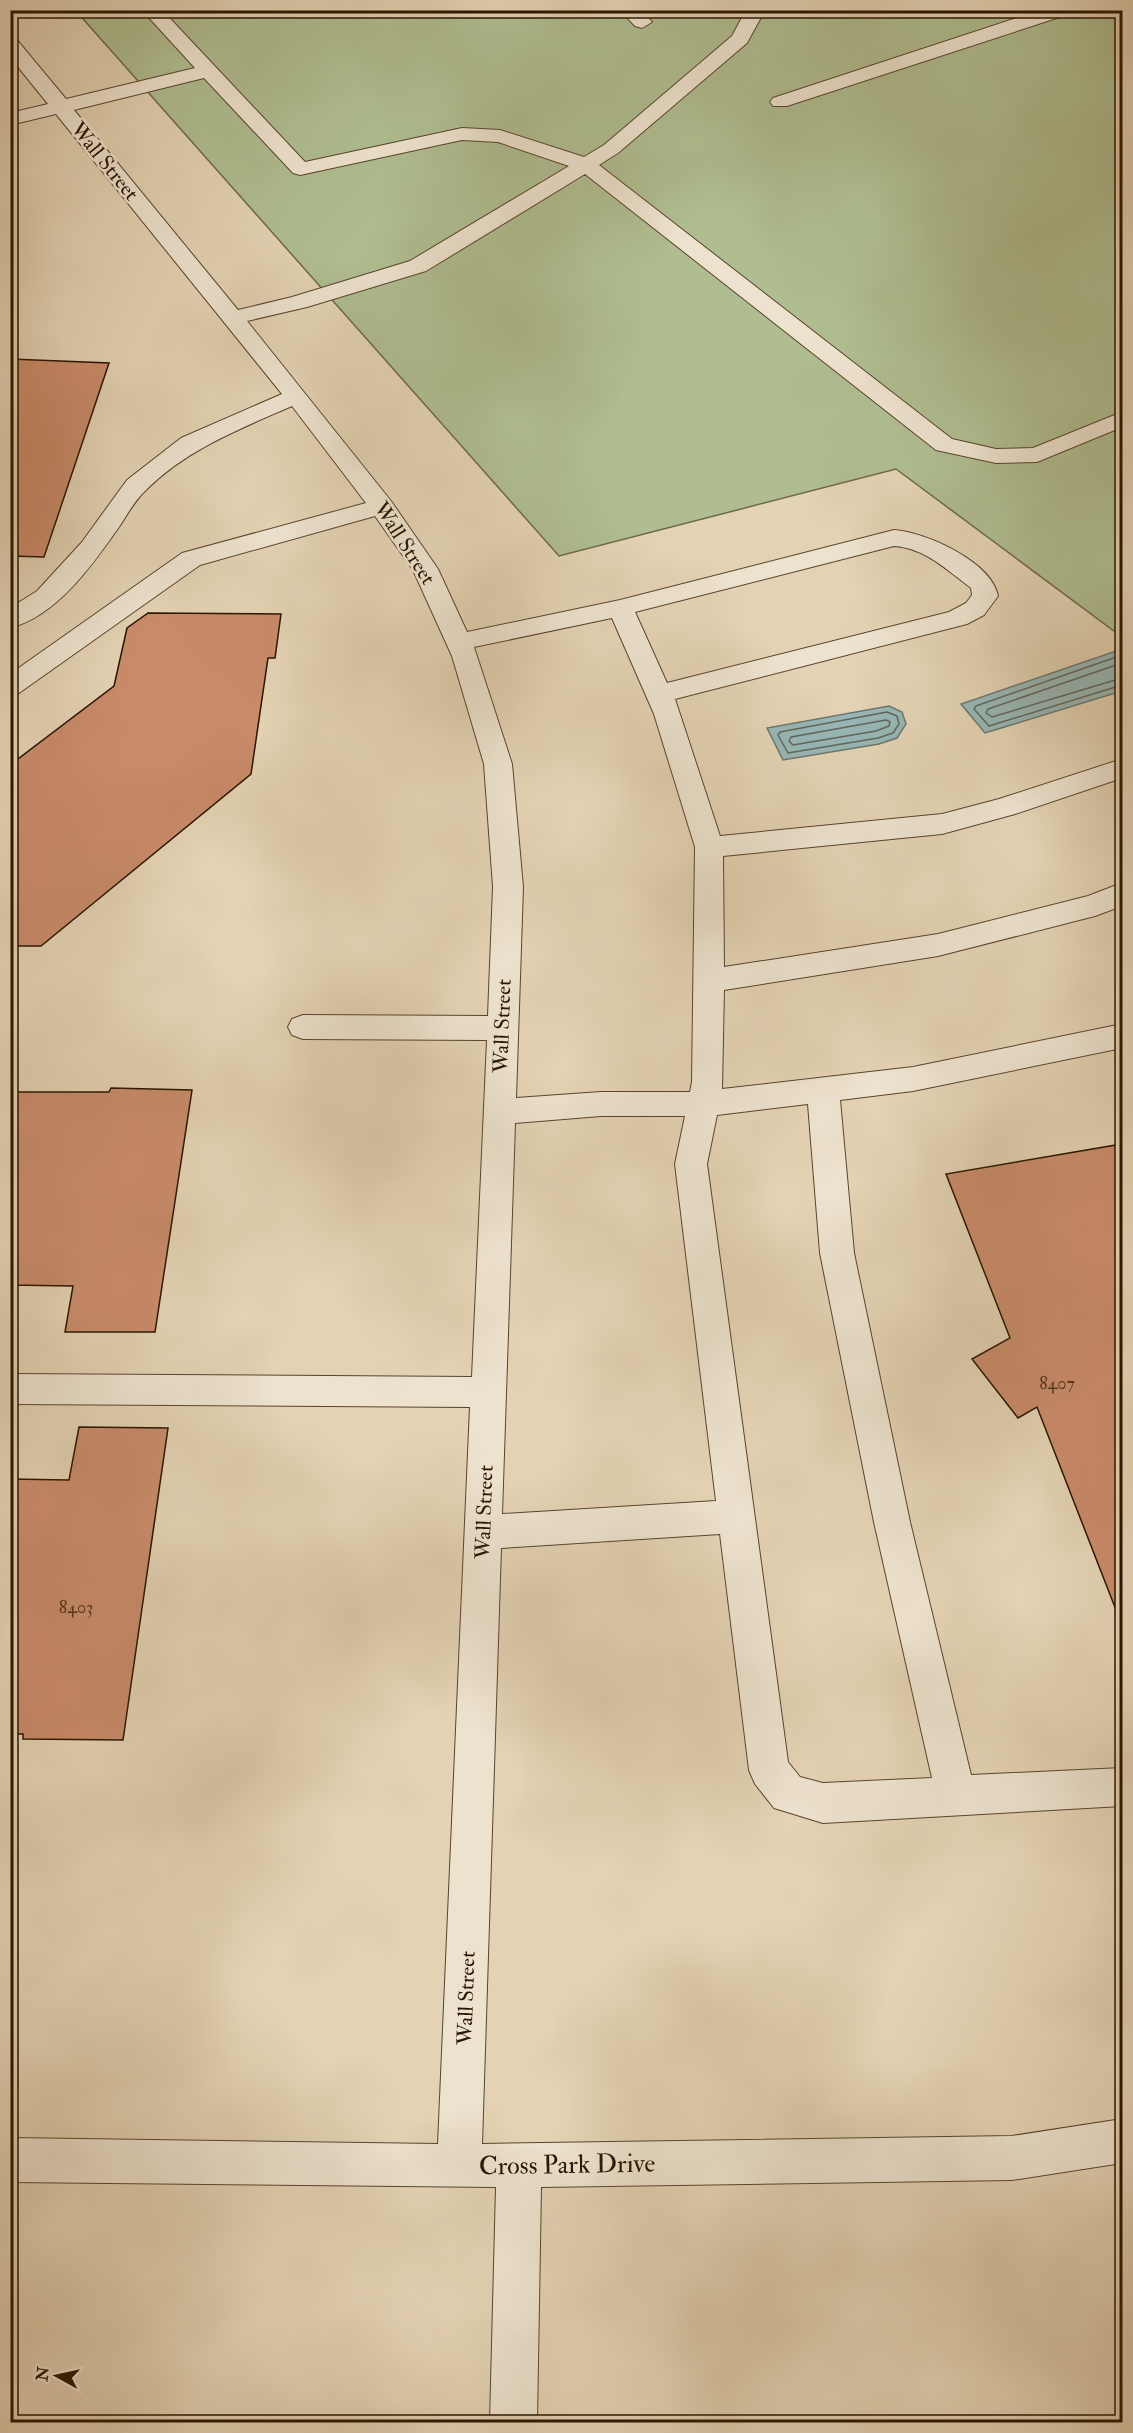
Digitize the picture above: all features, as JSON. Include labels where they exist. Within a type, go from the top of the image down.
[{"type":"street","points":[[152,10],[300,169],[462,134],[500,136],[585,164],[944,445],[996,456],[1037,456],[1122,419]]},
{"type":"street","points":[[232,318],[299,302],[418,266],[611,149],[740,39],[756,10]]},
{"type":"street","points":[[780,102],[1062,10]]},
{"type":"street","name":"Wall Street","points":[[10,44],[296,396],[382,506],[425,569],[459,642],[498,764],[508,887],[459,2166]]},
{"type":"street","points":[[10,119],[208,71]]},
{"type":"street","points":[[10,620],[46,597],[91,548],[136,485],[189,443],[296,396]]},
{"type":"street","points":[[10,687],[191,559],[382,506]]},
{"type":"street","points":[[459,642],[620,608],[894,538],[910,538],[927,543],[983,585],[985,596],[975,609],[958,618],[659,694]]},
{"type":"street","points":[[620,608],[668,714],[709,847],[708,1082],[701,1104],[691,1164],[769,1770],[788,1794],[823,1803],[1122,1787]]},
{"type":"street","points":[[709,847],[942,824],[1005,807],[1122,768]]},
{"type":"street","points":[[708,981],[938,945],[1095,905],[1122,894]]},
{"type":"street","points":[[303,1027],[502,1028]]},
{"type":"street","points":[[499,1113],[601,1104],[701,1104],[913,1079],[1122,1036]]},
{"type":"street","points":[[823,1090],[837,1253],[892,1522],[956,1796]]},
{"type":"street","points":[[10,1389],[488,1392]]},
{"type":"street","points":[[483,1532],[736,1516]]},
{"type":"street","name":"Cross Park Drive","points":[[10,2160],[459,2166],[1012,2158],[1122,2140]]},
{"type":"street","points":[[514,2422],[519,2165]]},
{"type":"green space","points":[[76,11],[1122,11],[1122,637],[896,469],[559,556]]},
{"type":"water","points":[[1122,649],[1122,691],[985,733],[961,704]]},
{"type":"water","points":[[889,706],[902,712],[906,724],[897,738],[879,744],[783,760],[767,728]]},
{"type":"building","points":[[10,359],[109,363],[44,557],[10,556]]},
{"type":"building","points":[[148,613],[281,614],[275,658],[268,658],[251,774],[41,946],[10,946],[10,765],[114,686],[127,628]]},
{"type":"building","points":[[111,1088],[192,1090],[155,1332],[65,1332],[73,1286],[10,1285],[10,1092],[109,1092]]},
{"type":"building","points":[[1122,1144],[1122,1609],[1116,1610],[1037,1407],[1018,1418],[972,1359],[1010,1338],[946,1174]]},
{"type":"building","points":[[79,1427],[168,1428],[123,1740],[23,1739],[23,1734],[10,1734],[10,1479],[69,1480]]}]
